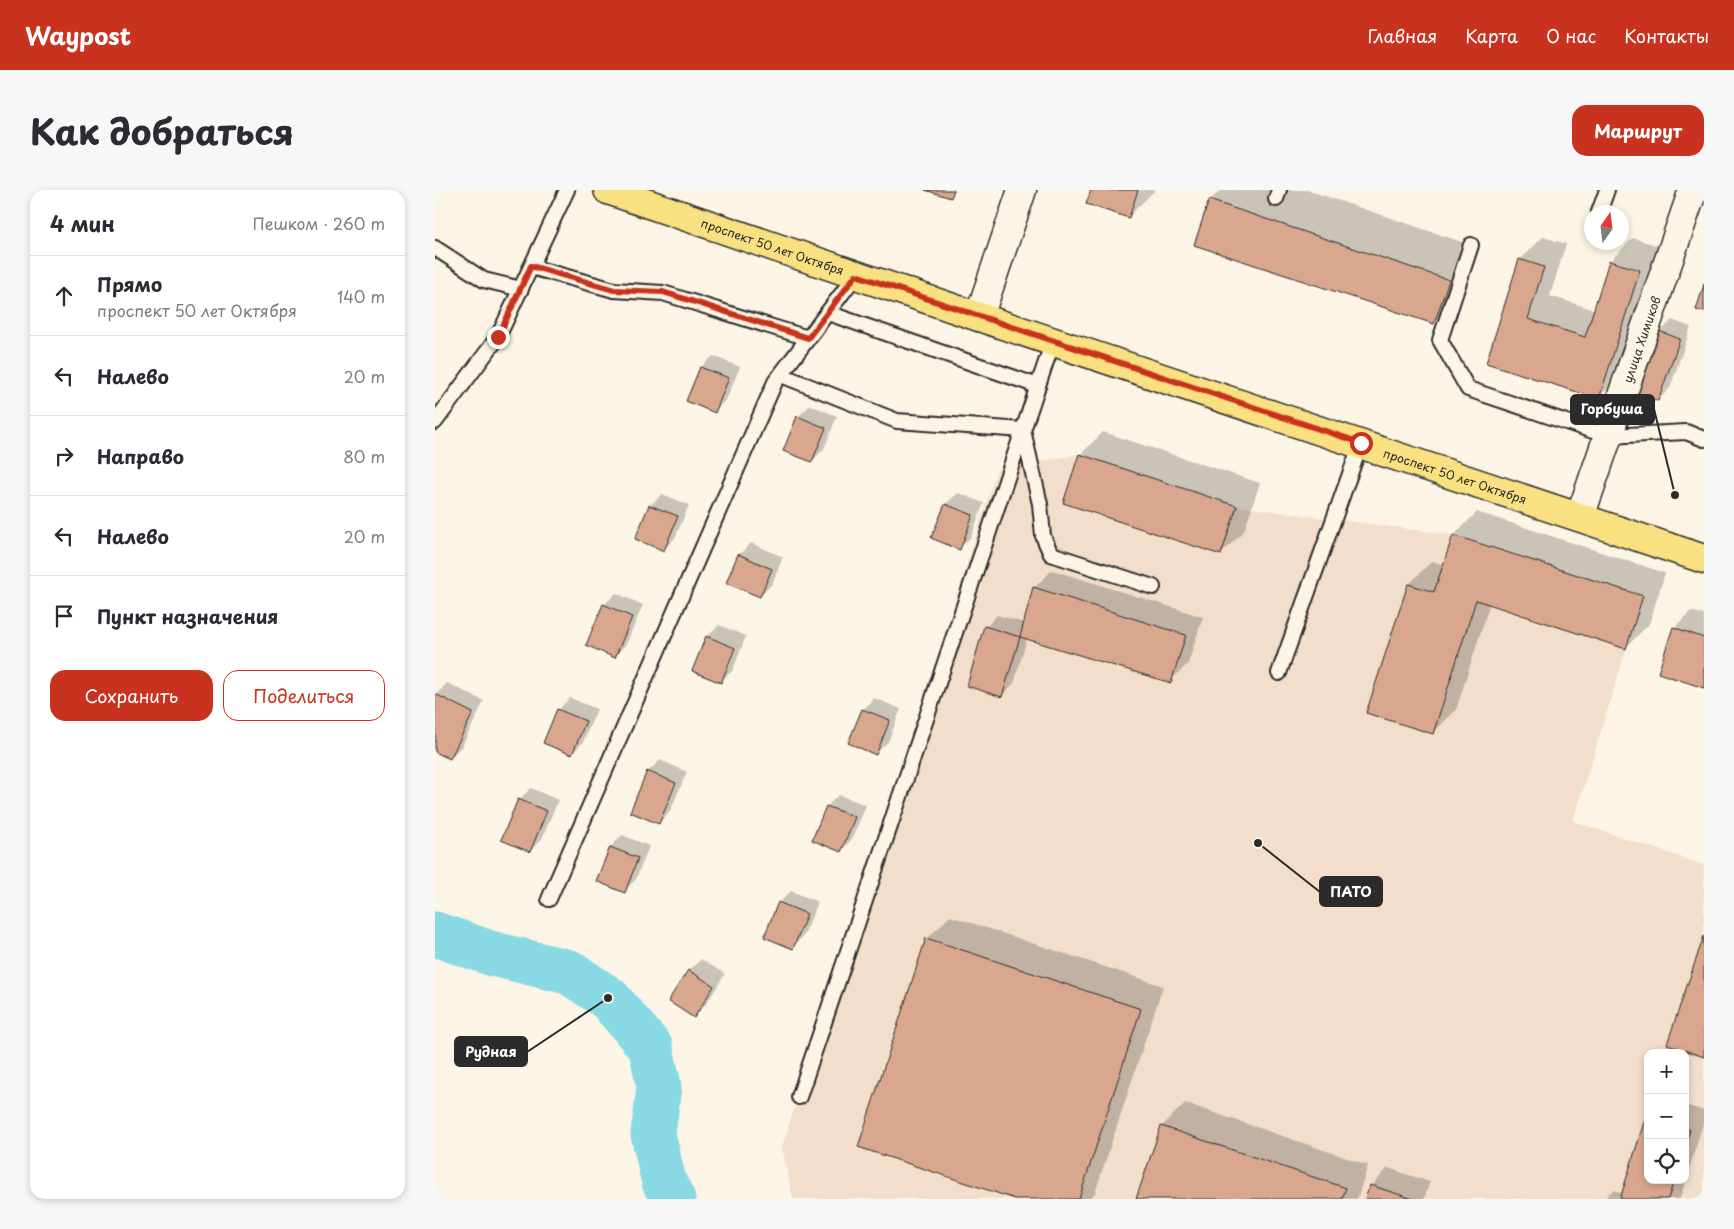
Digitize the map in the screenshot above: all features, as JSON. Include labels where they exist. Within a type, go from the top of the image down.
[{"type":"main road","name":"проспект 50 лет Октября","points":[[623,193],[979,317],[1704,559]]},
{"type":"street","points":[[979,317],[1022,190]]},
{"type":"street","name":"улица Химиков","points":[[1580,517],[1693,190]]},
{"type":"lane","points":[[435,422],[498,337],[567,190]]},
{"type":"lane","points":[[1602,205],[1607,190]]},
{"type":"lane","points":[[1471,245],[1440,340],[1468,389],[1608,436],[1686,432],[1704,439]]},
{"type":"lane","points":[[435,248],[483,280],[521,289]]},
{"type":"lane","points":[[531,266],[614,290],[663,292],[808,338]]},
{"type":"lane","points":[[549,899],[775,382],[856,275]]},
{"type":"lane","points":[[828,313],[1038,386]]},
{"type":"lane","points":[[799,1097],[1053,341]]},
{"type":"lane","points":[[781,375],[897,421],[1023,430]]},
{"type":"lane","points":[[1023,430],[1041,504],[1043,536],[1051,554],[1153,588]]},
{"type":"lane","points":[[1279,674],[1361,443]]},
{"type":"shaded area","points":[[1079,454],[1237,506],[1453,535],[1643,596],[1573,821],[1704,865],[1704,1199],[793,1199],[782,1147],[997,470]]},
{"type":"building","points":[[925,190],[954,190],[951,198]]},
{"type":"building","points":[[1091,190],[1138,190],[1129,218],[1086,204]]},
{"type":"building","points":[[1209,200],[1449,280],[1434,324],[1194,245]]},
{"type":"building","points":[[1519,259],[1544,267],[1528,319],[1585,337],[1609,261],[1640,270],[1599,399],[1486,363]]},
{"type":"building","points":[[1704,284],[1704,312],[1696,310]]},
{"type":"building","points":[[1659,331],[1680,339],[1658,401],[1637,394]]},
{"type":"building","points":[[700,367],[729,378],[715,413],[686,401]]},
{"type":"building","points":[[797,416],[826,428],[812,462],[783,451]]},
{"type":"building","points":[[1079,454],[1237,506],[1221,555],[1063,503]]},
{"type":"building","points":[[945,504],[973,515],[960,550],[931,538]]},
{"type":"building","points":[[649,505],[678,516],[664,551],[635,539]]},
{"type":"building","points":[[1453,535],[1643,596],[1626,649],[1476,600],[1433,734],[1366,713],[1408,584],[1434,592]]},
{"type":"building","points":[[738,554],[772,569],[760,597],[726,583]]},
{"type":"building","points":[[1033,587],[1186,635],[1171,683],[1020,637]]},
{"type":"building","points":[[603,604],[632,617],[615,658],[586,645]]},
{"type":"building","points":[[984,626],[1020,637],[1002,697],[967,686]]},
{"type":"building","points":[[1673,627],[1704,638],[1704,688],[1658,673]]},
{"type":"building","points":[[706,636],[735,648],[721,683],[692,671]]},
{"type":"building","points":[[435,694],[473,713],[450,759],[435,752]]},
{"type":"building","points":[[557,709],[586,721],[572,755],[543,743]]},
{"type":"building","points":[[862,709],[890,720],[876,755],[848,743]]},
{"type":"building","points":[[647,771],[676,783],[659,824],[630,812]]},
{"type":"building","points":[[518,799],[547,811],[530,852],[501,840]]},
{"type":"building","points":[[826,806],[855,817],[841,852],[812,840]]},
{"type":"building","points":[[610,847],[638,858],[625,893],[596,881]]},
{"type":"building","points":[[778,902],[807,914],[793,949],[764,937]]},
{"type":"building","points":[[1704,936],[1704,1057],[1689,1052],[1689,1049],[1681,1049],[1667,1044]]},
{"type":"building","points":[[926,938],[1141,1009],[1079,1199],[1015,1199],[858,1147]]},
{"type":"building","points":[[688,970],[714,986],[694,1018],[668,1001]]},
{"type":"building","points":[[1644,1122],[1644,1184],[1673,1184],[1668,1199],[1620,1199]]},
{"type":"building","points":[[1161,1126],[1346,1188],[1342,1199],[1136,1199]]},
{"type":"building","points":[[1370,1185],[1413,1199],[1365,1199]]},
{"type":"waterway","points":[[435,934],[493,954],[569,972],[608,998],[651,1048],[659,1087],[653,1134],[664,1182],[673,1199]]},
{"type":"place","name":"Горбуша","points":[[1675,495]]},
{"type":"place","name":"ПАТО","points":[[1258,843]]},
{"type":"place","name":"Рудная","points":[[608,998]]},
{"type":"route","points":[[498,337],[531,266],[614,290],[663,292],[808,338],[856,275],[1361,443]]}]
